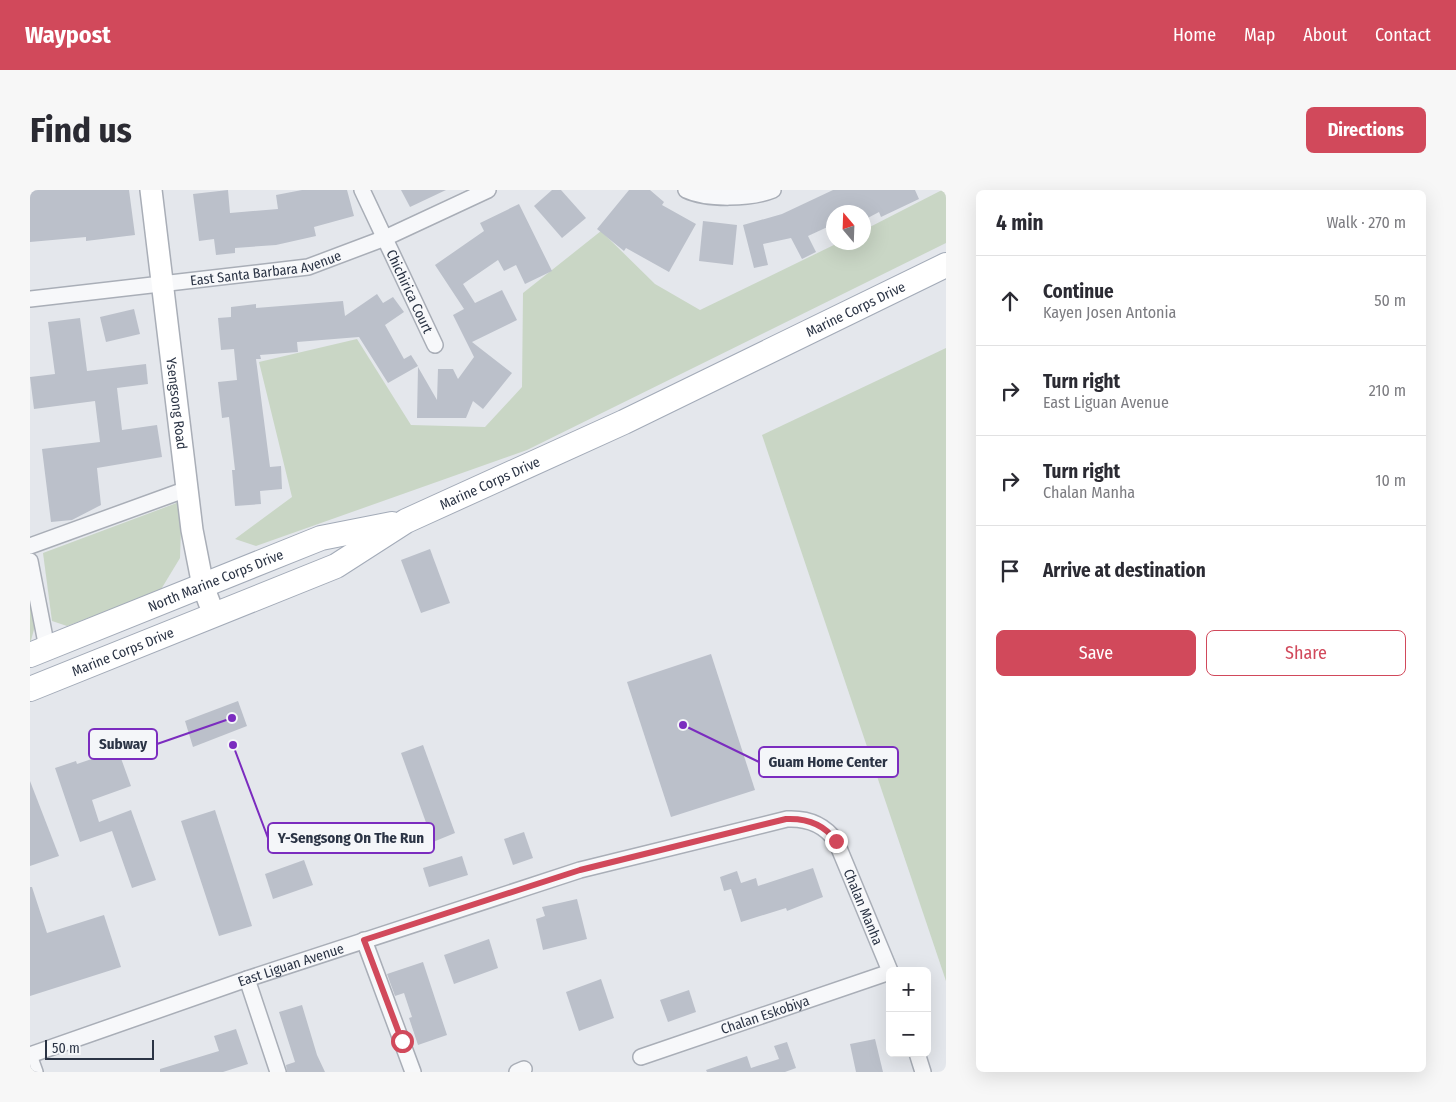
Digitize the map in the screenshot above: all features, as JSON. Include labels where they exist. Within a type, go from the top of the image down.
[{"type":"main road","name":"Ysengsong Road","points":[[151,190],[187,489],[203,586],[214,615]]},
{"type":"main road","name":"Marine Corps Drive","points":[[30,689],[336,566],[406,521],[624,422],[946,265]]},
{"type":"main road","name":"North Marine Corps Drive","points":[[39,652],[321,538],[406,521]]},
{"type":"street","name":"Chichirica Court","points":[[362,190],[435,345]]},
{"type":"street","name":"East Santa Barbara Avenue","points":[[30,299],[308,267],[385,238],[488,190]]},
{"type":"street","points":[[686,190],[696,195],[736,197],[764,194],[773,190]]},
{"type":"street","points":[[30,546],[187,489]]},
{"type":"street","points":[[30,562],[39,652]]},
{"type":"street","name":"East Liguan Avenue","points":[[30,1056],[247,978],[580,870],[786,819],[802,819],[815,823]]},
{"type":"street","name":"Chalan Manha","points":[[815,823],[827,830],[836,841],[888,967]]},
{"type":"street","points":[[364,940],[413,1072]]},
{"type":"street","name":"Chalan Eskobiya","points":[[641,1057],[886,972]]},
{"type":"street","points":[[247,978],[278,1072]]},
{"type":"street","points":[[30,1056],[35,1072]]},
{"type":"street","points":[[918,1057],[923,1072]]},
{"type":"green space","points":[[942,190],[946,190],[946,243],[527,450],[256,546],[235,539],[292,497],[259,362],[357,339],[411,425],[485,427],[522,387],[523,293],[601,231],[655,284],[700,310],[826,249],[871,250],[871,226]]},
{"type":"green space","points":[[946,348],[946,981],[762,435]]},
{"type":"green space","points":[[182,501],[180,558],[160,591],[67,626],[52,621],[43,553]]},
{"type":"green space","points":[[30,592],[36,622],[30,644]]},
{"type":"building","points":[[30,190],[129,190],[135,235],[86,241],[86,237],[30,242]]},
{"type":"building","points":[[228,190],[230,213],[278,209],[276,195],[302,190],[347,190],[354,216],[314,227],[316,236],[276,245],[235,248],[235,253],[216,255],[214,239],[199,241],[193,194]]},
{"type":"building","points":[[401,190],[446,190],[410,207]]},
{"type":"building","points":[[552,190],[561,190],[586,218],[562,238],[534,206]]},
{"type":"building","points":[[629,190],[650,190],[664,202],[662,205],[696,224],[669,272],[626,248],[624,251],[597,229]]},
{"type":"building","points":[[833,190],[915,190],[919,199],[881,217],[879,212],[871,216],[871,205],[826,205],[826,228],[808,236],[816,252],[802,259],[791,238],[763,244],[768,265],[754,268],[743,225],[782,214]]},
{"type":"building","points":[[519,204],[552,271],[525,284],[516,265],[504,271],[498,260],[463,284],[475,303],[502,290],[517,320],[472,342],[512,373],[483,409],[473,401],[466,418],[417,418],[418,367],[437,400],[438,369],[453,369],[458,379],[474,357],[453,315],[464,309],[435,265],[484,231],[480,223]]},
{"type":"building","points":[[703,221],[737,225],[733,265],[699,261]]},
{"type":"building","points":[[377,294],[383,303],[393,297],[404,312],[385,325],[404,359],[411,355],[418,366],[388,383],[359,337],[297,342],[298,352],[260,355],[261,359],[256,359],[270,467],[281,466],[282,489],[260,491],[261,504],[235,506],[232,470],[235,470],[229,417],[222,418],[218,382],[237,380],[234,349],[221,350],[218,318],[231,317],[231,307],[256,304],[256,308],[343,301],[345,316]]},
{"type":"building","points":[[134,309],[140,334],[106,342],[100,317]]},
{"type":"building","points":[[80,318],[87,371],[146,364],[148,384],[117,388],[122,430],[157,425],[162,457],[97,468],[101,505],[72,520],[51,522],[42,449],[100,442],[95,401],[34,409],[30,377],[55,374],[48,322]]},
{"type":"building","points":[[430,549],[450,603],[421,613],[401,560]]},
{"type":"building","points":[[711,654],[755,790],[671,817],[627,682]]},
{"type":"building","points":[[238,701],[247,726],[193,747],[185,721]]},
{"type":"building","points":[[423,745],[455,833],[433,842],[401,753]]},
{"type":"building","points":[[118,750],[131,786],[92,800],[99,822],[131,810],[156,880],[132,888],[112,831],[80,842],[55,768],[76,761],[77,764]]},
{"type":"building","points":[[30,781],[59,856],[30,866]]},
{"type":"building","points":[[215,810],[252,926],[219,936],[181,821]]},
{"type":"building","points":[[524,832],[533,858],[513,865],[504,839]]},
{"type":"building","points":[[462,856],[468,875],[429,887],[423,868]]},
{"type":"building","points":[[304,860],[313,885],[273,899],[265,874]]},
{"type":"building","points":[[813,868],[823,897],[787,911],[786,908],[741,922],[731,889],[724,891],[720,877],[737,871],[741,883],[756,878],[758,886]]},
{"type":"building","points":[[30,887],[32,887],[47,933],[104,915],[121,967],[30,996]]},
{"type":"building","points":[[577,899],[587,939],[543,950],[536,919],[545,916],[542,907]]},
{"type":"building","points":[[489,939],[498,968],[454,984],[444,955]]},
{"type":"building","points":[[423,962],[447,1035],[418,1045],[409,1018],[412,1017],[404,993],[395,996],[387,974]]},
{"type":"building","points":[[601,979],[614,1018],[579,1031],[566,992]]},
{"type":"building","points":[[689,990],[696,1012],[668,1022],[660,1000]]},
{"type":"building","points":[[302,1005],[317,1055],[325,1072],[287,1072],[286,1065],[295,1062],[279,1012]]},
{"type":"building","points":[[236,1029],[248,1064],[223,1072],[160,1072],[160,1069],[219,1051],[214,1036]]},
{"type":"building","points":[[875,1039],[883,1072],[856,1072],[850,1044]]},
{"type":"building","points":[[787,1042],[796,1068],[785,1072],[707,1072],[706,1070],[747,1056],[751,1068],[779,1059],[774,1046]]},
{"type":"place","name":"Subway","points":[[232,718]]},
{"type":"place","name":"Guam Home Center","points":[[683,725]]},
{"type":"place","name":"Y-Sengsong On The Run","points":[[233,745]]},
{"type":"route","points":[[402,1041],[364,940],[580,870],[786,819],[802,819],[822,826],[836,841]]}]
